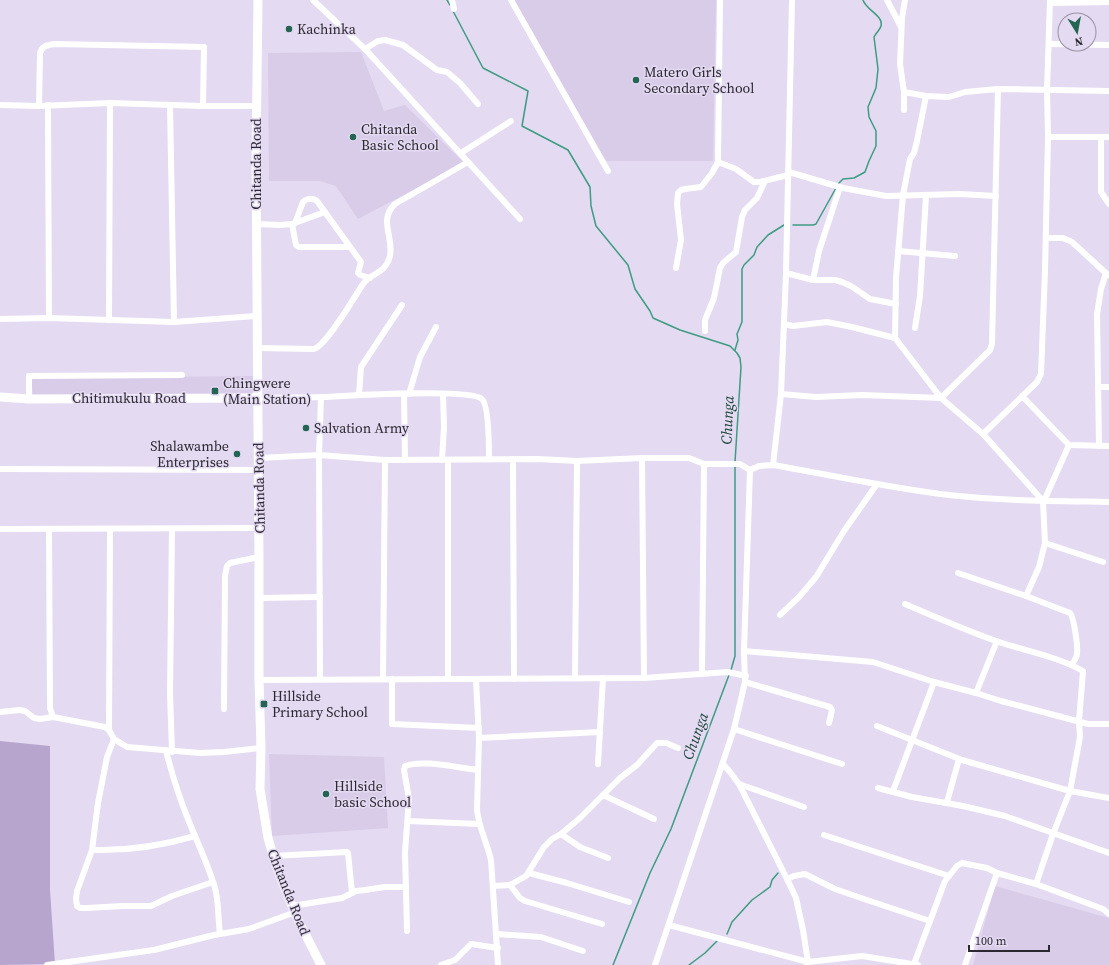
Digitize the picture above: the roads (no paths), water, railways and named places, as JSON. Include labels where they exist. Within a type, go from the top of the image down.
[{"type":"street","name":"Chitanda Road","points":[[258,0],[256,224],[260,556],[260,789],[268,838],[291,910],[321,965]]},
{"type":"street","points":[[313,0],[365,49],[520,219]]},
{"type":"street","points":[[452,0],[454,9]]},
{"type":"street","points":[[511,0],[608,171]]},
{"type":"street","points":[[676,268],[681,240],[677,204],[678,193],[681,190],[701,187],[712,173],[718,162],[720,0]]},
{"type":"street","points":[[773,464],[781,394],[784,324],[792,0]]},
{"type":"street","points":[[887,0],[902,28]]},
{"type":"street","points":[[904,110],[904,92],[900,64],[905,0]]},
{"type":"street","points":[[983,434],[1037,382],[1041,374],[1046,238],[1048,137],[1047,90],[1050,44],[1050,1],[1109,2]]},
{"type":"street","points":[[365,49],[378,41],[386,40],[403,45],[438,70],[447,72],[460,83],[478,104]]},
{"type":"street","points":[[39,106],[40,53],[42,48],[54,44],[204,47],[203,106]]},
{"type":"street","points":[[1050,44],[1109,45]]},
{"type":"street","points":[[904,92],[926,96],[949,97],[965,92],[998,89],[1109,91]]},
{"type":"street","points":[[781,394],[816,397],[862,395],[941,398],[990,350],[992,344],[998,89]]},
{"type":"street","points":[[895,338],[896,278],[903,195],[910,160],[914,153],[917,141],[926,96]]},
{"type":"street","points":[[0,105],[39,106],[110,103],[256,106]]},
{"type":"street","points":[[109,320],[110,103]]},
{"type":"street","points":[[48,105],[49,318]]},
{"type":"street","points":[[170,105],[174,322]]},
{"type":"street","points":[[461,153],[511,121]]},
{"type":"street","points":[[1048,137],[1109,137]]},
{"type":"street","points":[[1101,137],[1101,192],[1104,199],[1109,204]]},
{"type":"street","points":[[257,348],[317,348],[335,327],[365,281],[380,272],[390,258],[391,250],[387,221],[390,209],[395,204],[468,162]]},
{"type":"street","points":[[718,162],[736,169],[754,182],[764,181],[788,173],[840,187],[886,196],[960,194],[996,196]]},
{"type":"street","points":[[705,331],[705,320],[714,298],[720,268],[736,252],[742,217],[745,210],[757,198],[764,181]]},
{"type":"street","points":[[813,280],[819,250],[840,187]]},
{"type":"street","points":[[915,328],[924,254],[926,195]]},
{"type":"street","points":[[349,247],[299,247],[296,245],[294,224],[305,200],[314,199],[317,201],[361,262],[358,273],[370,278]]},
{"type":"street","points":[[256,224],[280,226],[294,224],[325,212]]},
{"type":"street","points":[[1046,238],[1063,238],[1072,242],[1108,275],[1101,289],[1097,314],[1099,446]]},
{"type":"street","points":[[898,251],[955,256]]},
{"type":"street","points":[[786,273],[813,280],[834,280],[842,282],[851,286],[870,299],[896,304]]},
{"type":"street","points":[[359,395],[361,367],[402,305]]},
{"type":"street","points":[[0,319],[49,318],[174,322],[257,316]]},
{"type":"street","points":[[784,324],[793,326],[827,322],[895,338],[941,398],[983,434],[1044,501]]},
{"type":"street","points":[[405,460],[406,394],[420,357],[436,327]]},
{"type":"street","points":[[29,399],[29,376],[182,375]]},
{"type":"street","points":[[1098,387],[1109,387]]},
{"type":"street","points":[[258,398],[406,394],[462,394],[478,397],[483,400],[486,405],[489,459]]},
{"type":"street","points":[[443,394],[448,678]]},
{"type":"street","points":[[1022,396],[1069,445],[1109,446]]},
{"type":"street","name":"Chitimukulu Road","points":[[0,397],[29,399],[258,398]]},
{"type":"street","points":[[320,679],[319,455],[321,397]]},
{"type":"street","points":[[1026,596],[1039,568],[1046,543],[1044,501],[1069,445]]},
{"type":"street","points":[[259,458],[319,455],[385,460],[513,459],[577,461],[642,458],[689,458],[704,464],[740,464],[750,470]]},
{"type":"street","points":[[642,458],[644,678]]},
{"type":"street","points":[[513,459],[514,678]]},
{"type":"street","points":[[384,679],[385,460]]},
{"type":"street","points":[[575,678],[577,461]]},
{"type":"street","points":[[702,674],[704,464]]},
{"type":"street","points":[[750,470],[759,466],[773,464],[877,484],[949,495],[1044,501],[1109,502]]},
{"type":"street","points":[[0,469],[259,470]]},
{"type":"street","points":[[655,965],[734,729],[746,679],[744,651],[750,470]]},
{"type":"street","points":[[780,615],[816,576],[844,531],[877,484]]},
{"type":"street","points":[[0,529],[259,528]]},
{"type":"street","points":[[49,529],[50,708],[53,717]]},
{"type":"street","points":[[110,529],[110,730],[114,739],[127,747],[169,751],[224,752],[261,748]]},
{"type":"street","points":[[172,529],[169,751],[171,770],[213,882],[217,901],[220,934]]},
{"type":"street","points":[[1046,543],[1103,562]]},
{"type":"street","points":[[224,709],[223,646],[227,566],[230,563],[260,556]]},
{"type":"street","points":[[958,573],[1026,596],[1070,613],[1072,615],[1077,653],[1076,659],[1072,664]]},
{"type":"street","points":[[260,598],[320,597]]},
{"type":"street","points":[[905,604],[997,642],[1072,664],[1083,670],[1084,674],[1079,721],[1080,737],[1070,791],[1053,834],[1036,884]]},
{"type":"street","points":[[976,693],[997,642]]},
{"type":"street","points":[[744,651],[873,662],[1001,702],[1088,724],[1109,724]]},
{"type":"street","points":[[259,680],[644,678],[730,673],[830,707],[832,710],[829,723]]},
{"type":"street","points":[[598,764],[603,678]]},
{"type":"street","points":[[392,679],[392,724],[478,728]]},
{"type":"street","points":[[476,679],[479,738],[477,810],[479,824],[488,846],[491,860],[498,965]]},
{"type":"street","points":[[893,791],[934,682]]},
{"type":"street","points":[[0,712],[20,710],[26,711],[34,718],[40,719],[53,717],[100,725],[110,730]]},
{"type":"street","points":[[877,726],[959,758],[1070,791],[1109,798]]},
{"type":"street","points":[[734,729],[842,764]]},
{"type":"street","points":[[479,738],[600,732]]},
{"type":"street","points":[[114,739],[108,757],[98,803],[92,850],[77,891],[77,904],[80,908],[151,906],[213,882]]},
{"type":"street","points":[[493,886],[510,885],[526,876],[544,847],[552,839],[561,834],[580,818],[625,774],[637,765],[657,743],[666,743],[678,748]]},
{"type":"street","points":[[947,802],[959,758]]},
{"type":"street","points":[[722,764],[739,784],[796,898],[800,913],[807,964]]},
{"type":"street","points":[[408,931],[405,852],[409,799],[404,770],[406,765],[450,765],[478,770]]},
{"type":"street","points":[[739,784],[804,807]]},
{"type":"street","points":[[878,788],[912,797],[947,802],[1005,816],[1053,834],[1109,852]]},
{"type":"street","points":[[603,795],[654,819]]},
{"type":"street","points":[[408,821],[479,824]]},
{"type":"street","points":[[561,834],[580,847],[608,858]]},
{"type":"street","points":[[824,835],[949,876]]},
{"type":"street","points":[[92,850],[127,850],[195,836]]},
{"type":"street","points":[[273,856],[347,852],[352,893]]},
{"type":"street","points":[[669,925],[807,964],[862,956],[916,964],[945,881],[957,866],[962,863],[987,868],[997,873],[1036,884],[1103,909],[1109,914]]},
{"type":"street","points":[[529,873],[629,902]]},
{"type":"street","points":[[966,965],[982,912],[997,873]]},
{"type":"street","points":[[787,879],[805,874],[836,889],[930,921]]},
{"type":"street","points":[[510,885],[520,898],[525,901],[602,924]]},
{"type":"street","points":[[47,965],[154,950],[220,934],[248,929],[291,910],[342,898],[356,891],[378,888],[406,887]]},
{"type":"street","points":[[497,934],[541,937],[583,952]]},
{"type":"street","points":[[441,965],[457,958],[471,944],[498,948]]},
{"type":"waterway","name":"Chunga","points":[[447,0],[450,5]]},
{"type":"waterway","points":[[838,184],[843,179],[854,178],[865,172],[876,146],[876,131],[869,117],[868,107],[876,88],[878,69],[874,37],[880,27],[881,22],[863,0]]},
{"type":"waterway","name":"Chunga","points":[[453,11],[483,68],[528,91],[522,126],[568,150],[590,187],[591,206],[596,226],[628,265],[635,289],[653,318],[680,330],[730,346],[737,353],[740,358],[741,367],[735,462]]},
{"type":"waterway","points":[[793,225],[816,224],[836,188]]},
{"type":"waterway","points":[[735,350],[738,340],[737,334],[742,322],[742,269],[754,255],[757,247],[768,235],[784,225]]},
{"type":"waterway","name":"Chunga","points":[[731,670],[735,656],[735,466]]},
{"type":"waterway","name":"Chunga","points":[[613,965],[650,873],[671,829],[729,675]]},
{"type":"waterway","points":[[727,934],[732,922],[752,900],[770,887],[772,880],[778,873]]},
{"type":"waterway","points":[[689,965],[705,953],[718,940]]},
{"type":"place","name":"Kachinka","points":[[289,29]]},
{"type":"place","name":"Matero Girls Secondary School","points":[[636,80]]},
{"type":"place","name":"Chitanda Basic School","points":[[353,137]]},
{"type":"place","name":"Chingwere (Main Station)","points":[[215,391]]},
{"type":"place","name":"Salvation Army","points":[[306,428]]},
{"type":"place","name":"Shalawambe Enterprises","points":[[237,454]]},
{"type":"place","name":"Hillside Primary School","points":[[264,704]]},
{"type":"place","name":"Hillside basic School","points":[[326,794]]}]
